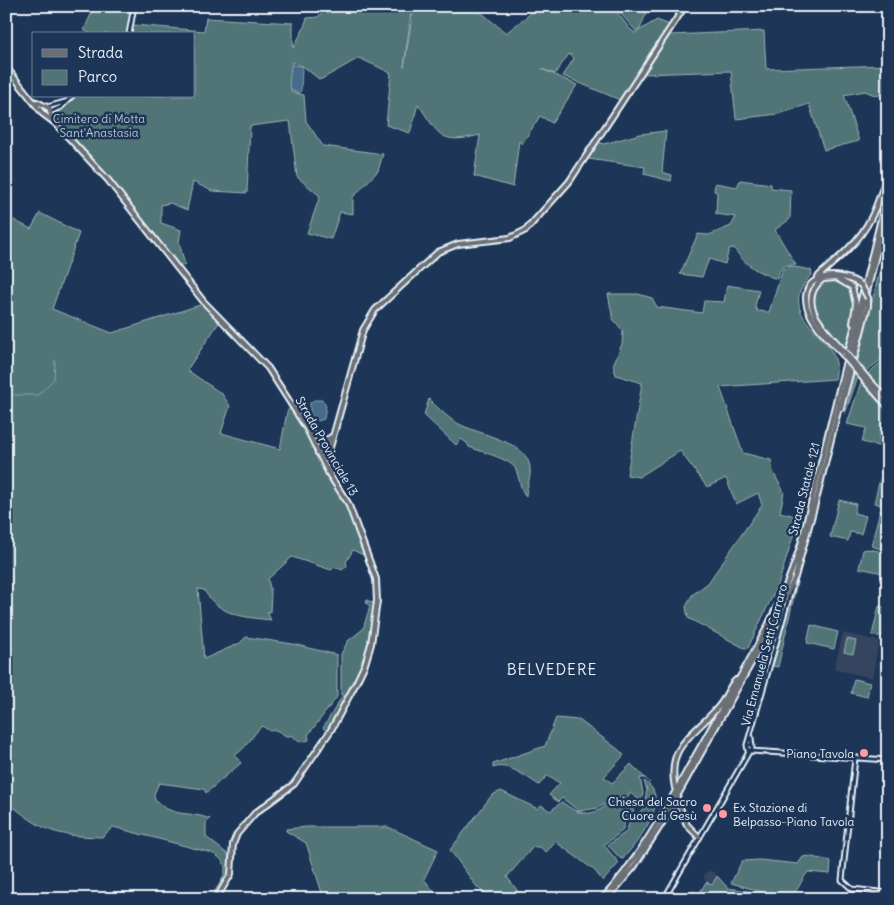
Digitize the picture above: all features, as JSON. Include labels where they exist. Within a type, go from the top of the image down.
[{"type":"main road","points":[[318,453],[332,437],[363,330],[375,310],[438,252],[458,244],[504,239],[520,234],[569,182],[685,6]]},
{"type":"main road","points":[[6,67],[32,98]]},
{"type":"main road","points":[[34,100],[46,107],[48,113]]},
{"type":"main road","points":[[34,100],[42,110],[48,113]]},
{"type":"main road","points":[[42,110],[46,107]]},
{"type":"main road","name":"Strada Provinciale 13","points":[[48,113],[108,180],[204,302],[268,368],[307,429],[332,479],[350,506],[377,587],[376,610],[367,657],[331,730],[294,784],[255,813],[237,834],[233,844],[231,874],[216,899]]},
{"type":"main road","points":[[888,172],[880,201],[866,229],[813,283],[807,298],[809,312],[888,407]]},
{"type":"main road","name":"Strada Statale 121","points":[[602,899],[640,852],[740,677],[778,606],[795,566],[888,190]]},
{"type":"main road","name":"Strada Statale 121","points":[[607,899],[643,853],[687,778],[771,628],[795,577],[828,453],[888,206]]},
{"type":"main road","points":[[813,283],[825,276],[834,274],[850,278],[861,285],[868,298],[868,306],[858,345],[828,453]]},
{"type":"main road","points":[[844,354],[817,318],[810,301],[816,285],[829,277],[847,283],[855,294],[856,304],[846,362]]},
{"type":"main road","points":[[867,380],[888,400]]},
{"type":"main road","points":[[332,479],[330,451],[338,418]]},
{"type":"main road","points":[[307,429],[320,440],[327,441],[332,437]]},
{"type":"main road","points":[[318,453],[330,451]]},
{"type":"main road","points":[[674,788],[672,764],[677,751],[720,705],[733,683],[740,677]]},
{"type":"main road","points":[[677,800],[687,825],[699,837]]},
{"type":"street","points":[[129,32],[134,6]]},
{"type":"street","points":[[48,113],[61,107],[70,98]]},
{"type":"street","points":[[46,107],[65,102]]},
{"type":"street","name":"Via Emanuela Setti Carraro","points":[[750,748],[751,736],[795,577]]},
{"type":"street","points":[[664,899],[750,748],[888,760]]},
{"type":"street","points":[[855,758],[841,875],[846,886],[852,889],[888,893]]},
{"type":"shaded area","points":[[291,65],[300,66],[302,69],[301,90],[299,93],[293,91],[289,85]]},
{"type":"shaded area","points":[[314,400],[322,400],[326,406],[324,419],[318,421],[310,414],[310,403]]},
{"type":"shaded area","points":[[843,633],[879,641],[872,678],[834,669]]},
{"type":"shaded area","points":[[710,871],[716,877],[710,883],[704,877]]},
{"type":"green space","points":[[90,6],[132,6],[132,18],[128,32],[88,32],[84,30],[92,12]]},
{"type":"green space","name":"Cimitero di Motta Sant'Anastasia","points":[[327,6],[412,6],[404,67],[414,6],[477,6],[477,9],[506,33],[540,6],[612,6],[635,33],[657,20],[670,25],[620,100],[563,76],[574,58],[569,54],[555,74],[542,69],[577,85],[552,123],[540,116],[522,144],[519,141],[513,187],[474,176],[480,135],[457,139],[442,135],[431,124],[418,104],[410,133],[386,125],[391,73],[359,58],[320,80],[304,67],[292,62],[291,92],[304,95],[306,121],[323,146],[383,154],[378,171],[353,197],[353,214],[340,212],[331,239],[307,233],[320,196],[297,177],[290,121],[250,126],[247,193],[212,191],[193,182],[187,210],[170,203],[161,205],[161,223],[181,230],[179,242],[185,265],[178,266],[110,180],[52,117],[74,98],[195,98],[195,32],[132,32],[134,25],[204,31],[206,18],[293,23],[293,48],[307,18],[318,17]]},
{"type":"green space","points":[[614,6],[649,6],[640,29],[636,31]]},
{"type":"green space","points":[[764,31],[766,69],[888,65],[888,91],[877,96],[865,91],[844,95],[859,141],[824,150],[809,104],[778,114],[736,119],[731,71],[644,74],[670,35]]},
{"type":"green space","points":[[666,131],[662,172],[672,175],[671,181],[644,174],[645,167],[588,159],[599,142],[604,144],[640,134]]},
{"type":"green space","points":[[740,180],[771,184],[771,188],[791,190],[790,219],[775,230],[796,265],[783,267],[777,279],[752,268],[734,248],[729,249],[725,264],[709,259],[702,277],[680,274],[698,234],[709,235],[731,226],[736,217],[716,214],[717,192],[714,191],[715,183],[737,187]]},
{"type":"green space","points":[[40,213],[79,233],[52,309],[112,333],[203,304],[220,321],[187,370],[222,394],[230,406],[221,433],[280,449],[287,412],[290,407],[306,432],[326,476],[345,501],[365,556],[353,550],[346,562],[347,566],[342,570],[335,567],[331,570],[292,557],[268,579],[271,593],[270,612],[267,612],[271,620],[233,614],[217,605],[204,590],[198,589],[204,659],[240,643],[246,637],[293,644],[337,655],[337,697],[308,735],[309,740],[301,742],[290,735],[288,737],[276,730],[270,731],[262,726],[243,749],[235,755],[241,763],[206,793],[204,789],[159,783],[154,794],[155,800],[169,810],[210,819],[206,823],[206,837],[230,856],[228,875],[214,899],[210,899],[222,880],[225,869],[224,863],[220,858],[212,853],[113,827],[102,837],[61,833],[40,826],[6,801],[6,218],[8,217],[31,229]]},
{"type":"green space","points":[[888,236],[888,344],[886,356],[858,377],[845,414]]},
{"type":"green space","points":[[790,266],[811,270],[812,274],[802,288],[799,301],[801,312],[832,352],[836,363],[836,373],[835,379],[720,387],[743,453],[771,460],[773,472],[784,492],[780,512],[799,517],[779,582],[748,648],[744,648],[688,618],[686,607],[692,595],[708,583],[762,505],[758,493],[736,504],[726,478],[707,487],[680,451],[639,477],[627,475],[642,383],[616,375],[613,365],[622,344],[623,331],[613,319],[608,294],[638,294],[652,298],[657,307],[702,313],[704,301],[724,302],[727,285],[759,290],[755,306],[757,311],[769,312],[783,269]]},
{"type":"green space","points":[[834,279],[849,286],[855,299],[854,316],[845,349],[823,321],[816,310],[813,300],[814,290],[820,283]]},
{"type":"green space","points":[[885,359],[888,398],[867,374]]},
{"type":"green space","points":[[861,382],[888,410],[888,434],[880,432],[878,439],[884,440],[882,447],[862,442],[866,428],[847,424]]},
{"type":"green space","points":[[429,399],[452,420],[507,443],[525,455],[530,468],[526,497],[517,472],[512,465],[501,458],[469,447],[461,439],[456,445],[424,415]]},
{"type":"green space","points":[[880,479],[888,481],[888,507],[874,503]]},
{"type":"green space","points":[[839,500],[856,504],[854,513],[866,516],[861,534],[850,532],[848,541],[830,537]]},
{"type":"green space","points":[[880,510],[888,512],[888,551],[871,546]]},
{"type":"green space","points":[[868,549],[888,553],[888,574],[859,568],[863,550]]},
{"type":"green space","points":[[802,561],[778,667],[773,666]]},
{"type":"green space","points":[[367,600],[375,604],[363,664],[329,730],[326,730],[323,728],[343,695],[341,695],[341,654],[348,641],[363,629],[370,606],[366,603]]},
{"type":"green space","points":[[879,606],[888,608],[882,637],[872,635]]},
{"type":"green space","points":[[811,625],[838,632],[834,649],[807,643]]},
{"type":"green space","points":[[847,639],[856,641],[853,654],[844,652]]},
{"type":"green space","points":[[854,679],[870,683],[867,697],[851,693]]},
{"type":"green space","points":[[556,718],[579,720],[619,750],[624,755],[604,777],[612,783],[631,764],[645,778],[640,778],[643,793],[641,801],[630,793],[625,801],[616,797],[598,808],[579,811],[562,798],[558,802],[549,795],[560,783],[547,776],[539,785],[511,769],[505,767],[493,768],[493,764],[545,746]]},
{"type":"green space","points":[[644,781],[652,789],[655,798],[654,809],[644,832],[623,859],[608,845],[626,832],[631,819],[643,809],[647,790]]},
{"type":"green space","points":[[501,791],[538,809],[541,805],[550,811],[562,802],[576,811],[585,813],[596,812],[609,802],[615,800],[631,805],[634,812],[625,822],[622,831],[604,845],[619,863],[603,881],[594,870],[556,842],[546,852],[540,847],[533,847],[507,877],[524,899],[491,899],[477,887],[450,850],[492,795]]},
{"type":"green space","points":[[307,827],[388,827],[438,850],[424,879],[440,899],[324,899],[306,843],[286,831],[286,829]]},
{"type":"green space","points":[[807,856],[831,861],[830,874],[808,872],[798,889],[787,897],[731,883],[742,861],[760,860],[798,864],[803,857]]},
{"type":"green space","points":[[717,876],[728,888],[761,893],[777,899],[689,899],[693,891],[699,894],[706,882],[712,885]]},
{"type":"waterway","points":[[6,395],[38,395],[54,379],[55,360]]},
{"type":"place","name":"Piano Tavola","points":[[864,753]]},
{"type":"place","name":"Chiesa del Sacro Cuore di Gesù","points":[[707,808]]},
{"type":"place","name":"Ex Stazione di Belpasso-Piano Tavola","points":[[723,814]]},
{"type":"district","name":"BELVEDERE","points":[[552,669]]}]
